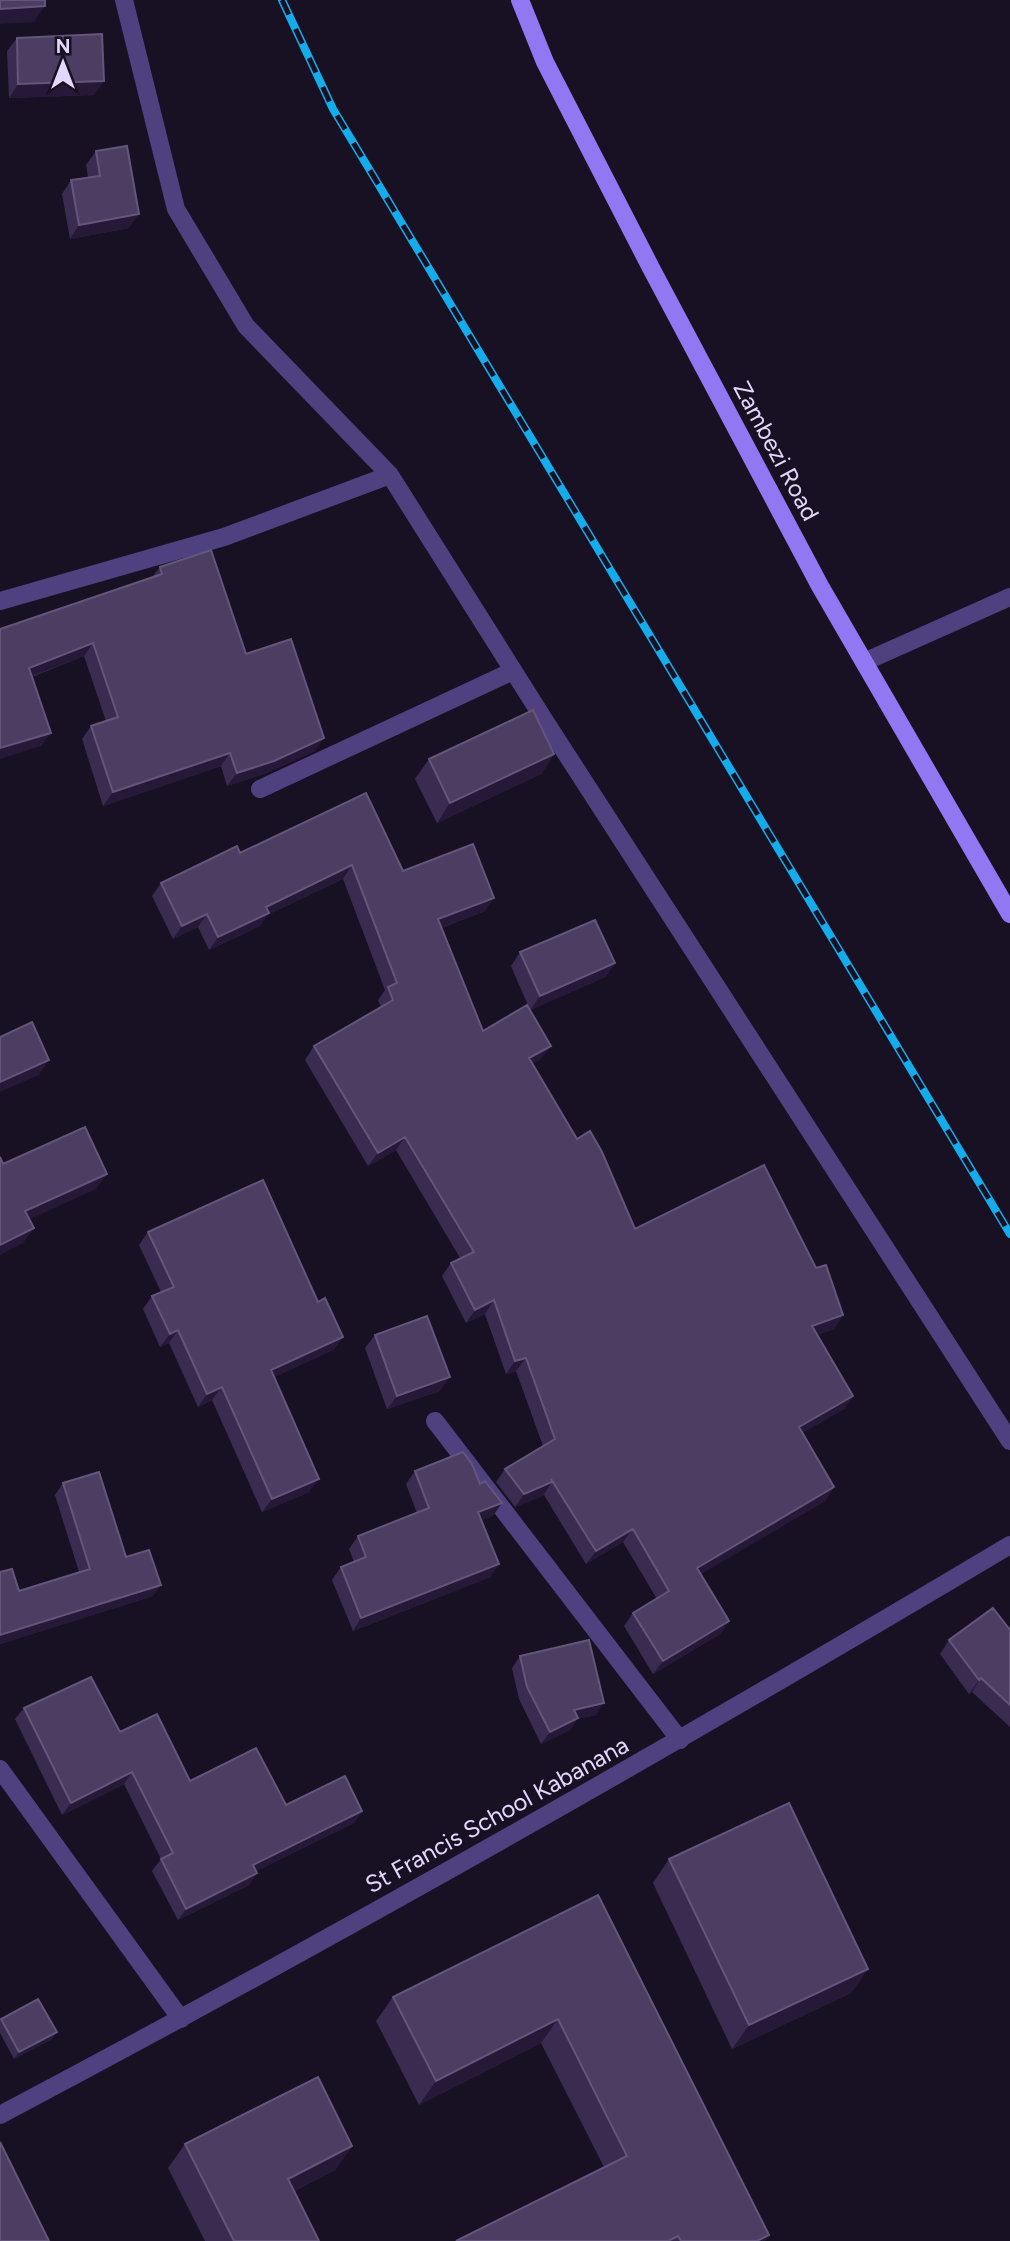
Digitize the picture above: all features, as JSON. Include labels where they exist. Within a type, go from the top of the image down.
[{"type":"main road","name":"Zambezi Road","points":[[520,0],[545,62],[820,586],[1010,914]]},
{"type":"street","points":[[124,0],[176,209],[246,326],[390,475],[513,671],[1010,1441]]},
{"type":"street","points":[[0,601],[224,537],[390,475]]},
{"type":"street","points":[[864,662],[1010,597]]},
{"type":"street","points":[[260,789],[513,671]]},
{"type":"street","points":[[435,1421],[680,1740]]},
{"type":"street","name":"St Francis School Kabanana","points":[[0,2115],[181,2020],[680,1740],[1010,1545]]},
{"type":"street","points":[[0,1769],[181,2020]]},
{"type":"building","points":[[0,0],[45,0],[45,6],[0,9]]},
{"type":"building","points":[[102,34],[104,81],[18,84],[17,38]]},
{"type":"building","points":[[127,146],[139,214],[79,225],[71,180],[100,176],[96,151]]},
{"type":"building","points":[[211,550],[246,654],[291,639],[324,738],[274,761],[237,773],[230,753],[113,792],[91,726],[118,717],[93,643],[29,668],[51,733],[0,748],[0,629],[162,574],[160,567]]},
{"type":"building","points":[[533,710],[554,754],[450,803],[429,759]]},
{"type":"building","points":[[366,793],[403,871],[473,844],[494,898],[438,919],[483,1031],[527,1005],[551,1046],[529,1058],[577,1139],[590,1131],[602,1152],[635,1229],[764,1165],[816,1268],[826,1265],[843,1315],[812,1326],[853,1396],[799,1427],[834,1487],[697,1568],[729,1621],[663,1661],[633,1613],[669,1591],[633,1529],[596,1551],[551,1479],[552,1482],[524,1494],[505,1469],[555,1439],[526,1358],[515,1361],[494,1300],[475,1310],[451,1263],[474,1252],[405,1137],[378,1153],[314,1046],[393,1000],[388,987],[397,983],[352,865],[266,907],[269,913],[218,937],[207,914],[182,926],[161,883],[237,846],[240,853]]},
{"type":"building","points":[[595,920],[615,963],[540,996],[520,952]]},
{"type":"building","points":[[32,1022],[49,1060],[0,1082],[0,1037]]},
{"type":"building","points":[[85,1127],[107,1174],[25,1211],[34,1228],[0,1245],[0,1157],[3,1164]]},
{"type":"building","points":[[263,1180],[318,1302],[325,1298],[343,1337],[271,1370],[319,1479],[272,1499],[222,1387],[207,1394],[178,1330],[170,1334],[152,1296],[174,1287],[148,1232]]},
{"type":"building","points":[[427,1316],[450,1377],[397,1396],[375,1335]]},
{"type":"building","points":[[463,1452],[472,1464],[480,1484],[485,1481],[502,1503],[478,1512],[499,1564],[361,1618],[341,1567],[366,1557],[358,1536],[429,1508],[415,1471]]},
{"type":"building","points":[[99,1472],[126,1557],[149,1550],[161,1585],[0,1635],[0,1572],[12,1569],[19,1591],[90,1569],[63,1483]]},
{"type":"building","points":[[993,1608],[1010,1630],[1010,1705],[981,1678],[979,1680],[949,1640]]},
{"type":"building","points":[[589,1640],[604,1703],[574,1710],[578,1718],[550,1732],[527,1687],[520,1656]]},
{"type":"building","points":[[91,1677],[120,1732],[157,1714],[190,1781],[256,1748],[286,1805],[345,1776],[362,1811],[253,1865],[257,1873],[186,1909],[161,1859],[173,1853],[132,1772],[71,1803],[24,1708]]},
{"type":"building","points":[[789,1803],[868,1969],[749,2025],[669,1859]]},
{"type":"building","points":[[598,1895],[769,2235],[757,2241],[681,2241],[678,2236],[668,2241],[456,2241],[627,2156],[558,2019],[436,2081],[393,1997]]},
{"type":"building","points":[[38,1999],[57,2032],[19,2052],[1,2019]]},
{"type":"building","points":[[318,2077],[352,2146],[288,2179],[319,2241],[234,2241],[185,2144]]},
{"type":"building","points":[[0,2142],[49,2241],[0,2241]]},
{"type":"railway","points":[[282,0],[333,109],[1010,1234]]}]
